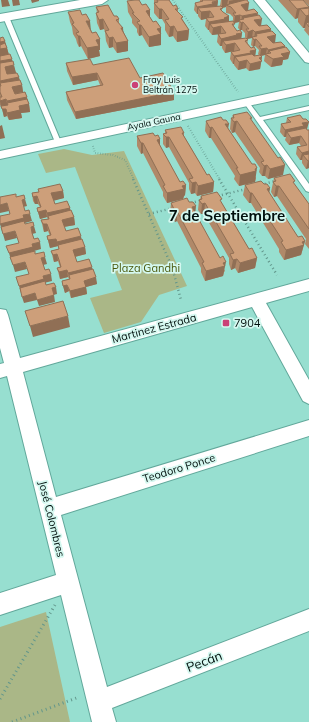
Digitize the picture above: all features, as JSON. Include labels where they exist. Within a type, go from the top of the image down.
[{"type":"street","points":[[3,17],[102,0]]},
{"type":"street","points":[[259,0],[309,60]]},
{"type":"street","name":"Ayala Gauna","points":[[0,155],[309,89]]},
{"type":"street","name":"Martinez Estrada","points":[[7,369],[309,285]]},
{"type":"street","points":[[256,300],[309,396]]},
{"type":"street","name":"José Colombres","points":[[0,315],[7,369],[50,509],[100,705]]},
{"type":"street","name":"Teodoro Ponce","points":[[50,509],[309,428]]},
{"type":"street","points":[[0,604],[68,582]]},
{"type":"street","name":"Pecán","points":[[100,705],[309,620]]},
{"type":"lane","points":[[3,17],[58,142]]},
{"type":"lane","points":[[246,102],[309,189]]},
{"type":"lane","points":[[258,119],[309,108]]},
{"type":"path","points":[[173,0],[246,102]]},
{"type":"path","points":[[188,126],[277,275]]},
{"type":"path","points":[[93,146],[95,153],[113,155],[125,160],[172,266],[181,300]]},
{"type":"path","points":[[257,186],[299,176]]},
{"type":"path","points":[[214,197],[250,188]]},
{"type":"path","points":[[185,204],[207,199]]},
{"type":"path","points":[[149,214],[178,206]]},
{"type":"path","points":[[0,699],[68,582]]},
{"type":"path","points":[[12,722],[100,705]]},
{"type":"green space","name":"Plaza Gandhi","points":[[64,149],[92,155],[124,151],[187,286],[159,295],[141,322],[104,333],[90,298],[122,290],[75,167],[46,173],[38,154]]},
{"type":"green space","points":[[46,612],[70,722],[0,722],[0,627]]},
{"type":"building","points":[[139,0],[142,5],[146,4],[150,10],[146,11],[153,22],[156,21],[161,28],[157,29],[161,34],[149,37],[141,25],[139,25],[137,22],[140,21],[132,13],[134,13],[127,1]]},
{"type":"building","points":[[157,0],[169,0],[173,6],[176,5],[178,9],[175,9],[183,17],[181,18],[189,30],[177,32],[174,26],[170,27],[165,20],[169,19],[162,9],[159,9],[154,3],[158,2]]},
{"type":"building","points":[[202,0],[218,1],[212,2],[213,4],[197,7],[195,3],[203,1]]},
{"type":"building","points":[[245,0],[249,3],[241,5],[246,11],[254,9],[258,13],[235,16],[233,13],[236,13],[231,7],[226,5]]},
{"type":"building","points":[[289,0],[303,0],[309,7],[297,9]]},
{"type":"building","points":[[108,5],[114,16],[117,16],[119,19],[116,20],[123,28],[121,28],[128,41],[116,43],[113,37],[109,38],[105,31],[109,30],[103,19],[99,20],[96,13],[99,12],[96,7]]},
{"type":"building","points":[[221,6],[223,8],[220,9],[229,16],[224,18],[225,19],[209,22],[206,18],[214,17],[210,11],[201,12],[198,8]]},
{"type":"building","points":[[309,8],[309,15],[306,16],[300,9]]},
{"type":"building","points":[[80,10],[82,15],[86,14],[90,21],[86,21],[92,33],[96,32],[100,39],[96,40],[99,46],[87,48],[80,36],[76,33],[79,32],[72,24],[74,23],[68,12]]},
{"type":"building","points":[[259,15],[262,19],[254,20],[259,26],[267,25],[271,29],[255,32],[253,30],[248,32],[246,29],[249,29],[239,20],[244,19],[243,18]]},
{"type":"building","points":[[233,21],[235,24],[232,24],[237,31],[240,30],[242,33],[221,39],[218,34],[226,33],[221,26],[213,28],[210,24]]},
{"type":"building","points":[[272,31],[276,35],[267,37],[273,43],[281,42],[285,46],[268,50],[267,48],[261,49],[259,46],[262,46],[252,37],[257,36],[256,34]]},
{"type":"building","points":[[3,37],[5,41],[0,42],[0,38]]},
{"type":"building","points":[[246,38],[248,40],[245,41],[251,48],[254,47],[256,50],[250,51],[251,53],[234,56],[231,52],[240,50],[235,43],[226,45],[223,41]]},
{"type":"building","points":[[5,43],[7,48],[0,49],[0,45]]},
{"type":"building","points":[[286,47],[290,52],[281,54],[284,57],[273,59],[265,54],[271,53],[269,51]]},
{"type":"building","points":[[10,54],[12,59],[0,61],[0,56]]},
{"type":"building","points":[[252,54],[254,56],[260,55],[262,57],[259,58],[262,61],[250,64],[247,60],[239,62],[235,57]]},
{"type":"building","points":[[129,58],[140,78],[163,73],[174,92],[75,112],[66,92],[103,85],[97,73],[72,77],[66,63],[90,59],[93,65]]},
{"type":"building","points":[[13,61],[14,65],[5,67],[7,74],[17,73],[19,77],[0,81],[0,63]]},
{"type":"building","points":[[20,80],[22,85],[12,87],[15,94],[25,92],[27,97],[0,101],[0,97],[2,97],[0,92],[0,83]]},
{"type":"building","points":[[27,99],[29,104],[19,106],[20,110],[7,113],[6,109],[2,109],[1,106],[8,105],[7,103]]},
{"type":"building","points":[[247,112],[278,158],[280,157],[285,165],[270,169],[267,165],[264,166],[261,162],[264,161],[237,121],[234,122],[231,118],[234,118],[233,115]]},
{"type":"building","points":[[300,115],[303,119],[306,119],[309,122],[302,123],[304,126],[285,130],[281,124],[291,122],[287,118]]},
{"type":"building","points":[[221,117],[229,124],[225,124],[252,164],[255,164],[257,168],[255,169],[256,171],[240,175],[236,168],[238,168],[212,127],[210,128],[206,121]]},
{"type":"building","points":[[181,127],[184,133],[182,133],[207,175],[209,174],[214,182],[198,186],[196,182],[192,183],[189,179],[193,178],[169,137],[166,137],[163,134],[167,133],[165,130]]},
{"type":"building","points":[[306,128],[309,130],[309,151],[302,153],[297,147],[307,145],[301,136],[291,138],[287,132]]},
{"type":"building","points":[[153,133],[155,136],[158,135],[160,139],[157,140],[180,182],[183,181],[186,185],[182,186],[184,189],[167,193],[163,186],[165,185],[143,143],[141,143],[137,136]]},
{"type":"building","points":[[309,154],[309,161],[308,161],[303,155]]},
{"type":"building","points":[[290,174],[295,181],[293,182],[309,204],[309,229],[279,186],[276,186],[273,182],[276,181],[274,178]]},
{"type":"building","points":[[261,181],[264,184],[267,184],[270,188],[267,189],[298,237],[302,236],[305,241],[302,242],[304,245],[286,250],[281,242],[283,241],[252,193],[250,193],[245,185]]},
{"type":"building","points":[[60,184],[63,191],[51,193],[55,204],[67,201],[70,208],[47,213],[46,210],[38,212],[37,208],[41,207],[37,196],[33,197],[32,193],[39,192],[38,189]]},
{"type":"building","points":[[217,192],[222,199],[220,200],[249,249],[252,248],[257,258],[240,263],[237,259],[233,260],[230,254],[234,253],[205,203],[202,204],[199,200],[202,199],[201,196]]},
{"type":"building","points":[[16,194],[16,197],[24,195],[25,199],[22,200],[25,211],[29,210],[30,214],[23,215],[24,218],[0,224],[0,216],[10,214],[7,203],[0,205],[0,197]]},
{"type":"building","points":[[187,198],[189,202],[193,202],[196,206],[192,207],[220,258],[223,256],[226,262],[223,263],[225,266],[206,271],[202,263],[204,262],[177,211],[175,211],[171,203]]},
{"type":"building","points":[[71,210],[74,217],[62,220],[66,231],[78,228],[81,236],[57,242],[56,239],[48,240],[47,236],[51,235],[47,224],[43,224],[41,220],[49,219],[48,216]]},
{"type":"building","points":[[24,221],[25,224],[33,222],[34,226],[31,227],[34,239],[38,238],[40,242],[32,244],[33,247],[9,253],[6,246],[19,243],[15,231],[3,234],[1,227]]},
{"type":"building","points":[[82,239],[85,247],[73,250],[77,262],[89,259],[92,267],[68,273],[67,270],[59,272],[57,268],[61,267],[57,254],[53,255],[51,251],[59,249],[58,245]]},
{"type":"building","points":[[35,251],[35,254],[44,252],[45,257],[41,258],[45,270],[49,269],[51,274],[43,276],[44,279],[19,286],[16,277],[29,274],[25,262],[13,265],[10,257]]},
{"type":"building","points":[[93,269],[96,277],[84,281],[86,287],[70,291],[67,285],[63,286],[62,281],[70,279],[69,275]]},
{"type":"building","points":[[45,281],[46,285],[54,283],[56,287],[52,288],[54,295],[37,300],[35,293],[22,297],[20,288]]},
{"type":"building","points":[[63,301],[68,316],[30,326],[25,311]]},
{"type":"place","name":"Fray Luis Beltrán 1275","points":[[135,85]]},
{"type":"place","name":"7904","points":[[226,323]]},
{"type":"district","name":"7 de Septiembre","points":[[227,216]]}]
